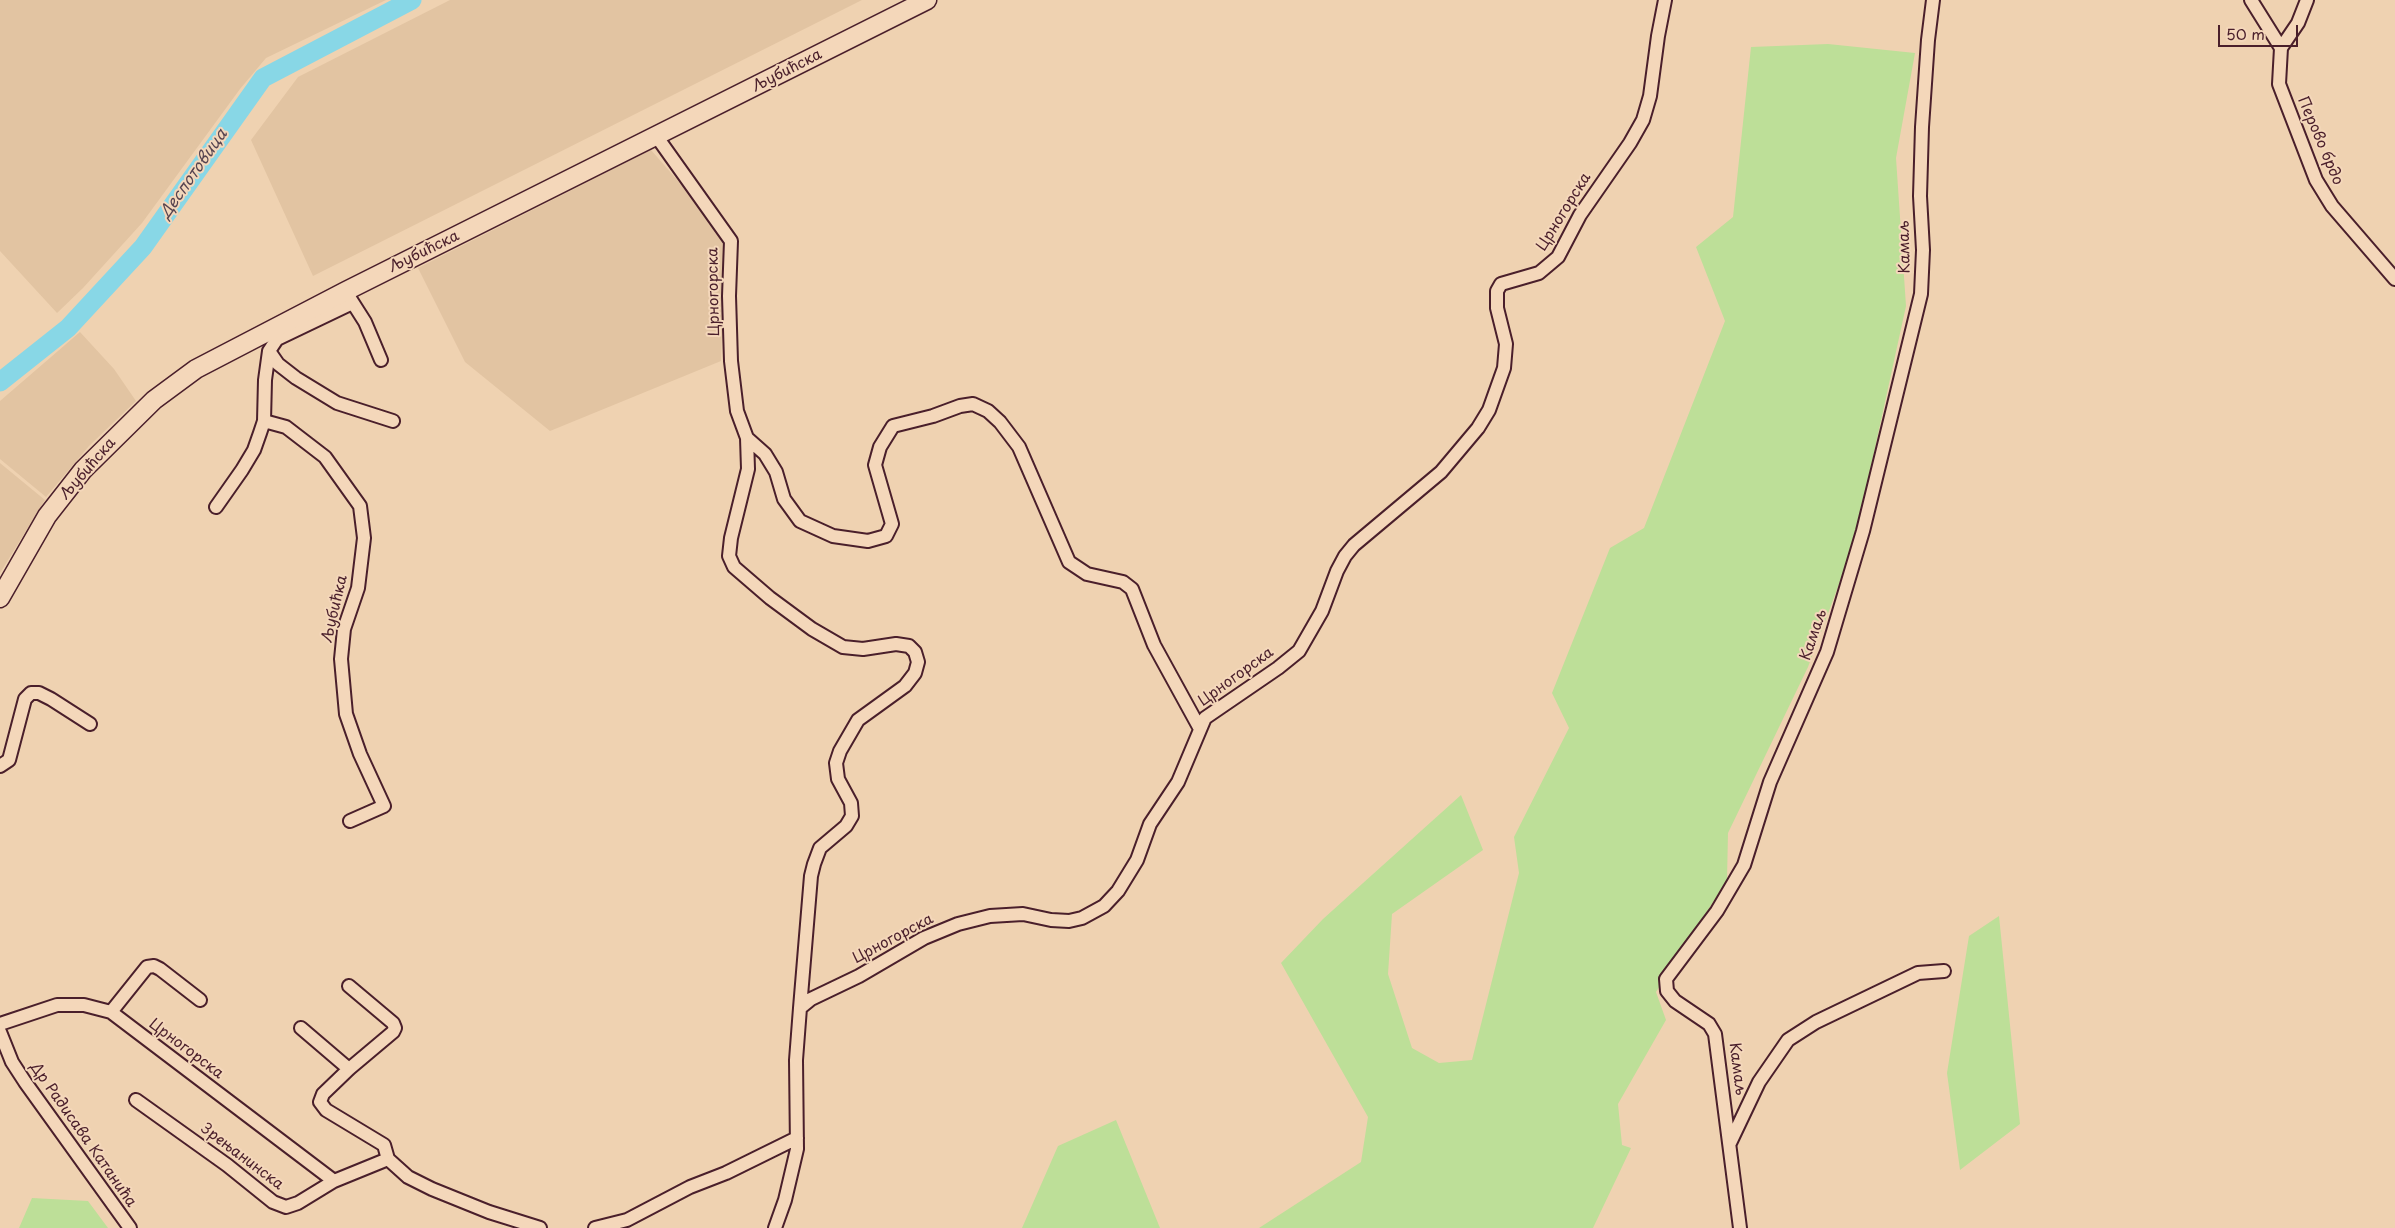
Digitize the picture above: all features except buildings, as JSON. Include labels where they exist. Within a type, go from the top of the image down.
[{"type":"street","name":"Љубићска","points":[[0,598],[48,516],[77,478],[154,400],[196,369],[349,295],[657,136],[927,0]]},
{"type":"street","name":"Црногорска","points":[[800,1008],[811,999],[859,976],[924,938],[958,924],[990,916],[1024,914],[1051,920],[1069,921],[1082,918],[1104,906],[1118,891],[1133,866],[1150,824],[1178,782],[1192,752],[1199,727],[1205,718],[1278,668],[1299,651],[1322,611],[1345,556],[1354,545],[1441,472],[1478,428],[1489,410],[1504,368],[1506,344],[1497,308],[1498,292],[1501,284],[1539,274],[1558,257],[1580,215],[1630,143],[1643,120],[1650,96],[1665,0]]},
{"type":"street","name":"Камаљ","points":[[1740,1228],[1715,1034],[1709,1024],[1675,1001],[1667,990],[1666,979],[1717,911],[1744,865],[1770,782],[1826,652],[1863,531],[1921,294],[1923,250],[1920,196],[1922,127],[1928,40],[1933,0]]},
{"type":"street","points":[[2251,0],[2281,48],[2298,23],[2308,0]]},
{"type":"street","name":"Перово брдо","points":[[2281,48],[2279,84],[2316,180],[2332,206],[2395,279]]},
{"type":"street","name":"Црногорска","points":[[657,136],[731,242],[729,296],[731,361],[737,411],[747,438]]},
{"type":"street","points":[[216,507],[254,450],[264,421],[265,380],[269,351],[277,339],[348,305],[349,295]]},
{"type":"street","points":[[349,295],[365,322],[381,360]]},
{"type":"street","points":[[269,351],[278,364],[296,378],[337,403],[393,421]]},
{"type":"street","points":[[747,438],[769,460],[776,472],[784,500],[800,521],[834,536],[868,542],[886,536],[892,524],[875,465],[880,447],[893,426],[933,416],[960,406],[973,404],[988,411],[1000,422],[1019,447],[1069,562],[1087,574],[1123,582],[1132,589],[1154,645],[1199,727]]},
{"type":"street","name":"Љубићка","points":[[264,421],[286,427],[325,458],[360,506],[364,538],[358,588],[344,629],[341,659],[346,714],[360,754],[384,806],[350,821]]},
{"type":"street","points":[[747,438],[748,469],[731,538],[729,556],[734,567],[770,598],[812,629],[843,647],[862,650],[896,644],[908,646],[914,652],[918,662],[915,672],[905,686],[858,720],[840,751],[836,763],[838,778],[851,803],[852,816],[846,826],[820,848],[811,876],[796,1060],[797,1138],[793,1171],[774,1228]]},
{"type":"street","points":[[0,766],[8,760],[26,699],[31,693],[39,693],[51,699],[90,724]]},
{"type":"street","points":[[110,1012],[147,967],[154,966],[200,1000]]},
{"type":"street","points":[[1730,1143],[1759,1082],[1788,1040],[1816,1022],[1918,973],[1944,971]]},
{"type":"street","points":[[349,986],[393,1023],[395,1028],[393,1032],[323,1094],[320,1102],[326,1110],[384,1145],[388,1159],[408,1177],[489,1212],[540,1228]]},
{"type":"street","name":"Црногорска","points":[[0,1024],[57,1004],[84,1005],[110,1012],[334,1181]]},
{"type":"street","points":[[301,1028],[349,1069]]},
{"type":"street","name":"Др Радисава Катанића","points":[[0,1032],[12,1062],[25,1082],[130,1228]]},
{"type":"street","name":"Зрењанинска","points":[[136,1100],[227,1165],[273,1202],[286,1207],[334,1181],[388,1159]]},
{"type":"street","points":[[595,1228],[627,1220],[690,1187],[726,1173],[797,1138]]},
{"type":"shaded area","points":[[0,0],[386,0],[266,58],[240,89],[142,223],[83,288],[57,313],[0,251]]},
{"type":"shaded area","points":[[450,0],[862,0],[313,276],[251,140],[298,77]]},
{"type":"shaded area","points":[[651,150],[692,197],[725,246],[721,361],[550,431],[465,362],[418,268]]},
{"type":"shaded area","points":[[80,332],[114,369],[136,401],[89,446],[46,497],[0,459],[0,401]]},
{"type":"shaded area","points":[[0,463],[45,500],[0,573]]},
{"type":"green space","points":[[1828,44],[1915,53],[1896,158],[1906,306],[1854,544],[1808,667],[1728,833],[1727,880],[1656,992],[1666,1020],[1618,1104],[1622,1145],[1631,1148],[1593,1228],[1259,1228],[1361,1162],[1368,1117],[1281,963],[1323,919],[1461,795],[1483,850],[1392,914],[1388,974],[1412,1048],[1439,1063],[1472,1060],[1519,873],[1514,837],[1569,728],[1552,693],[1610,548],[1644,528],[1725,321],[1696,247],[1733,217],[1751,47]]},
{"type":"green space","points":[[1999,916],[2020,1124],[1960,1170],[1947,1073],[1969,936]]},
{"type":"green space","points":[[1116,1120],[1160,1228],[1022,1228],[1058,1146]]},
{"type":"green space","points":[[32,1198],[88,1201],[108,1228],[19,1228]]},
{"type":"waterway","name":"Деспотовица","points":[[0,382],[68,328],[143,247],[263,78],[412,0]]}]
